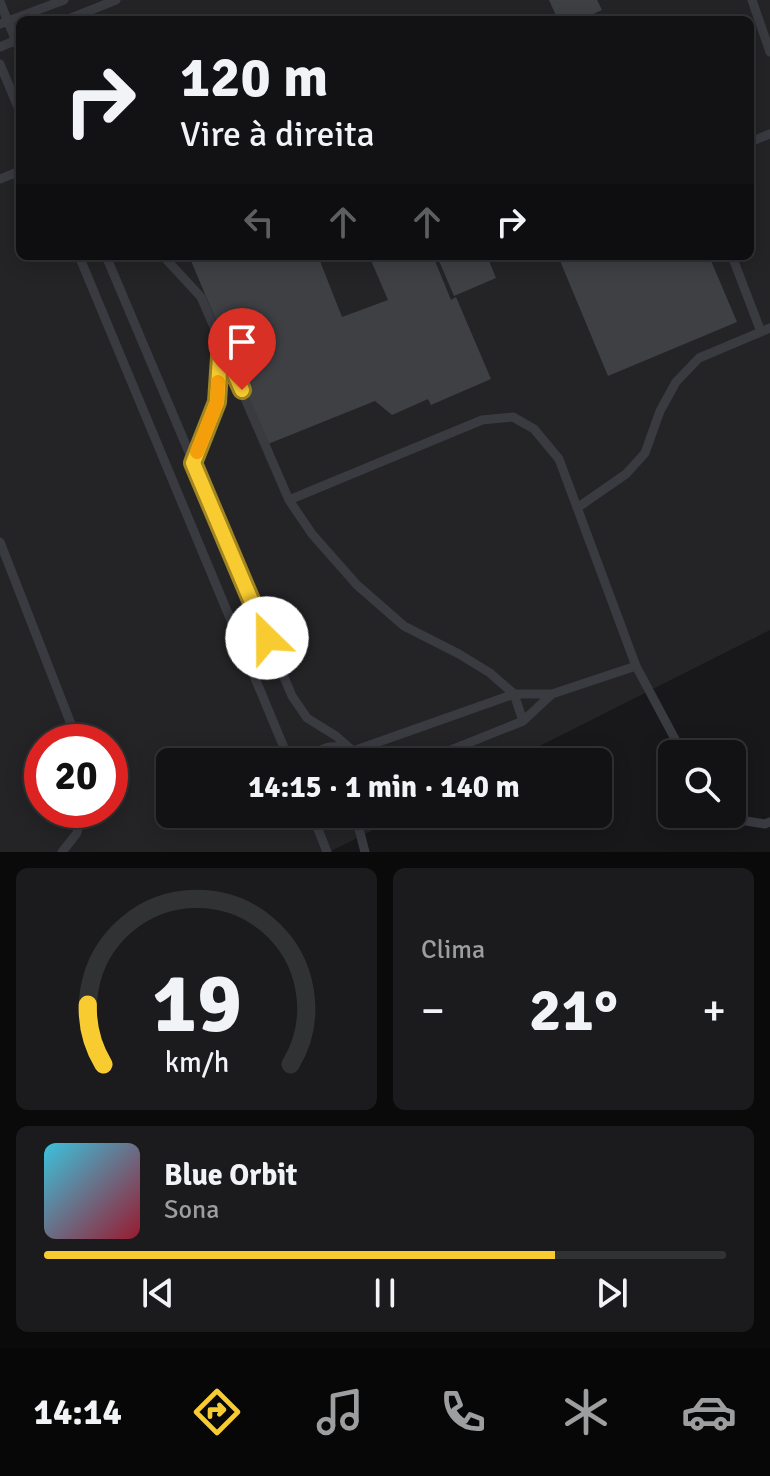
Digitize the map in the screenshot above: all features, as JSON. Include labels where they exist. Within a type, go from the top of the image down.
[{"type":"lane","points":[[22,16],[64,0]]},
{"type":"lane","points":[[76,16],[116,0]]},
{"type":"lane","points":[[752,0],[768,37],[770,52]]},
{"type":"lane","points":[[0,2],[4,23]]},
{"type":"lane","points":[[0,64],[16,99]]},
{"type":"lane","points":[[81,260],[284,748]]},
{"type":"lane","points":[[108,260],[292,696],[307,718],[350,748]]},
{"type":"lane","points":[[167,260],[201,297],[289,500],[312,534],[357,585],[404,626],[490,673],[514,694],[523,721]]},
{"type":"lane","points":[[577,508],[626,474],[645,453],[660,411],[676,382],[699,358],[765,330],[734,260]]},
{"type":"lane","points":[[193,463],[217,402],[221,342]]},
{"type":"lane","points":[[289,500],[482,420],[513,417],[534,429],[559,459],[636,666],[676,740]]},
{"type":"lane","points":[[0,542],[71,724]]},
{"type":"lane","points":[[361,748],[514,694],[552,694],[636,666]]},
{"type":"lane","points":[[456,748],[523,721],[552,694]]},
{"type":"lane","points":[[746,821],[770,822]]},
{"type":"lane","points":[[62,852],[78,828]]},
{"type":"lane","points":[[318,828],[327,852]]},
{"type":"lane","points":[[359,828],[365,852]]},
{"type":"shaded area","points":[[0,0],[770,0],[770,630],[536,748],[156,748],[156,828],[377,828],[329,852],[0,852]]},
{"type":"building","points":[[549,0],[597,0],[602,10],[589,16],[556,16]]},
{"type":"building","points":[[191,260],[320,260],[342,317],[388,300],[371,260],[435,260],[451,300],[456,297],[491,379],[431,405],[428,399],[392,415],[375,401],[268,444]]},
{"type":"building","points":[[439,260],[489,260],[496,278],[454,296]]},
{"type":"building","points":[[560,260],[711,260],[737,322],[608,376]]},
{"type":"slow traffic","points":[[197,452],[217,402],[218,382]]},
{"type":"route","points":[[242,390],[221,342],[217,402],[193,463],[267,638]]}]
